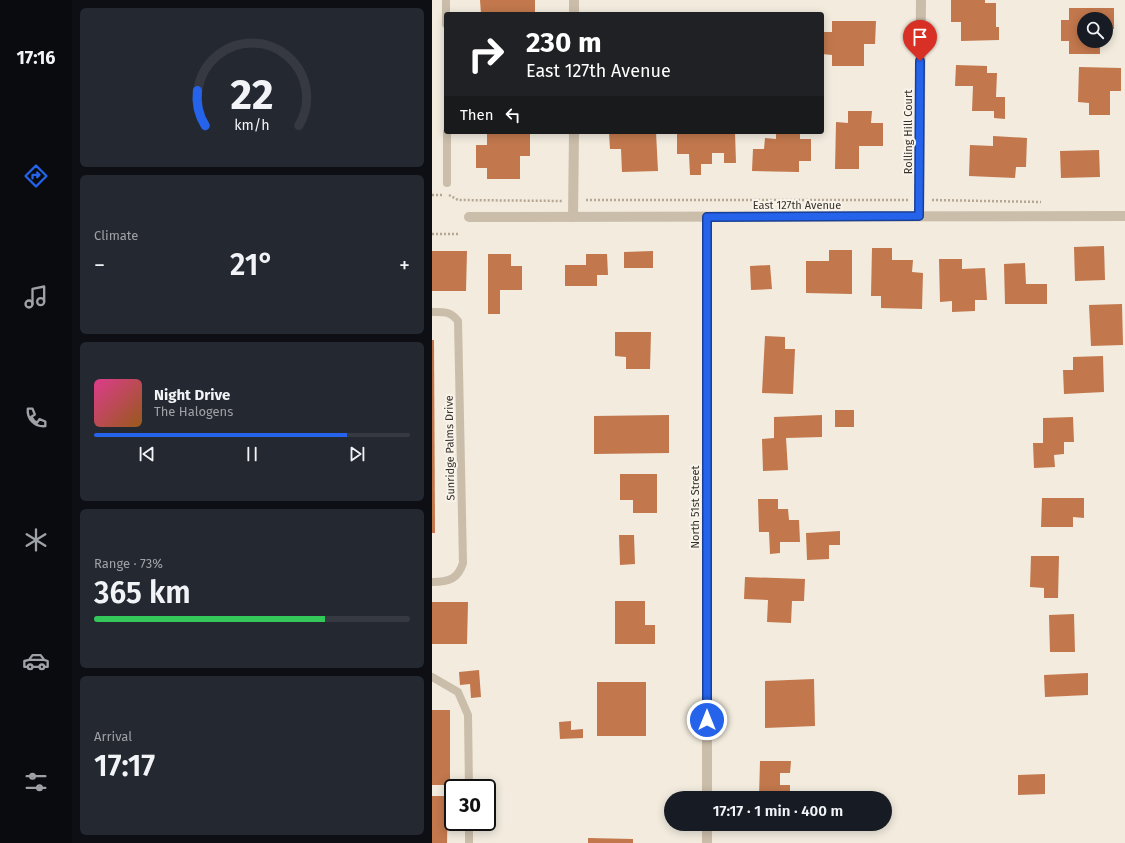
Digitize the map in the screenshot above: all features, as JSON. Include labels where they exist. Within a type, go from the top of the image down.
[{"type":"street","points":[[574,0],[574,12]]},
{"type":"street","name":"Rolling Hill Court","points":[[919,216],[921,0]]},
{"type":"street","points":[[573,217],[574,134]]},
{"type":"street","name":"East 127th Avenue","points":[[469,217],[1125,216]]},
{"type":"street","name":"North 51st Street","points":[[707,217],[707,791]]},
{"type":"street","points":[[707,831],[708,843]]},
{"type":"lane","points":[[446,0],[446,12]]},
{"type":"lane","points":[[447,134],[447,183]]},
{"type":"lane","name":"Sunridge Palms Drive","points":[[432,312],[448,312],[453,314],[458,321],[463,562],[460,572],[453,580],[432,582]]},
{"type":"lane","points":[[432,677],[458,692],[468,714],[469,779]]},
{"type":"lane","points":[[469,831],[469,843]]},
{"type":"path","points":[[432,195],[451,195],[458,200],[919,200],[1046,202]]},
{"type":"path","points":[[432,234],[458,234]]},
{"type":"building","points":[[480,0],[535,0],[535,12],[481,12]]},
{"type":"building","points":[[951,0],[985,0],[985,3],[996,3],[996,27],[999,27],[999,40],[961,41],[961,22],[951,22]]},
{"type":"building","points":[[1069,8],[1114,8],[1114,29],[1113,12],[1077,12],[1077,48],[1100,48],[1100,54],[1069,54],[1069,41],[1061,41],[1061,20],[1069,20]]},
{"type":"building","points":[[832,21],[876,21],[875,44],[864,44],[864,66],[832,66],[832,55],[824,54],[824,32],[832,32]]},
{"type":"building","points":[[956,65],[987,66],[987,73],[997,73],[996,97],[1005,97],[1005,119],[994,118],[994,111],[972,111],[973,86],[955,86]]},
{"type":"building","points":[[1079,67],[1121,68],[1121,91],[1110,91],[1110,115],[1089,115],[1089,103],[1078,102]]},
{"type":"building","points":[[848,111],[872,111],[871,123],[883,123],[883,146],[859,146],[859,169],[835,169],[836,122],[848,123]]},
{"type":"building","points":[[487,134],[530,134],[530,156],[520,156],[520,179],[487,179],[487,168],[476,168],[476,145],[487,145]]},
{"type":"building","points":[[609,134],[656,134],[658,171],[622,172],[621,149],[610,149]]},
{"type":"building","points":[[677,134],[735,134],[736,163],[724,163],[724,153],[712,153],[712,164],[701,164],[701,175],[690,175],[689,154],[677,154]]},
{"type":"building","points":[[776,134],[800,134],[800,139],[811,139],[811,161],[799,161],[799,172],[752,171],[753,149],[764,149],[765,138],[776,139]]},
{"type":"building","points":[[993,136],[1027,138],[1026,167],[1016,167],[1015,178],[969,176],[970,145],[993,146]]},
{"type":"building","points":[[1099,150],[1100,177],[1061,178],[1060,151]]},
{"type":"building","points":[[1104,246],[1105,280],[1075,281],[1074,247]]},
{"type":"building","points":[[872,248],[892,248],[892,260],[913,260],[912,272],[923,273],[922,309],[881,308],[881,296],[871,296]]},
{"type":"building","points":[[829,250],[852,250],[852,294],[806,293],[806,261],[829,261]]},
{"type":"building","points":[[432,251],[467,251],[466,291],[432,291]]},
{"type":"building","points":[[653,251],[653,268],[624,268],[624,252]]},
{"type":"building","points":[[488,254],[511,254],[511,266],[522,266],[522,290],[500,290],[500,314],[488,314]]},
{"type":"building","points":[[586,254],[607,254],[608,275],[597,275],[597,286],[565,286],[565,265],[586,265]]},
{"type":"building","points":[[939,259],[962,259],[962,269],[985,268],[987,300],[975,300],[975,311],[952,312],[952,301],[940,302]]},
{"type":"building","points":[[1025,263],[1026,284],[1047,284],[1047,304],[1005,304],[1004,264]]},
{"type":"building","points":[[770,265],[772,289],[751,290],[750,266]]},
{"type":"building","points":[[1122,304],[1123,345],[1091,346],[1089,305]]},
{"type":"building","points":[[615,332],[651,332],[650,369],[626,369],[626,357],[615,356]]},
{"type":"building","points":[[765,336],[785,337],[785,349],[795,349],[793,394],[762,393]]},
{"type":"building","points":[[432,340],[434,340],[435,533],[432,533]]},
{"type":"building","points":[[1103,356],[1104,392],[1064,394],[1063,370],[1073,370],[1073,357]]},
{"type":"building","points":[[835,410],[854,410],[854,427],[835,427]]},
{"type":"building","points":[[669,415],[669,453],[594,454],[594,416]]},
{"type":"building","points":[[822,415],[822,437],[786,438],[788,470],[763,471],[762,439],[774,438],[774,417]]},
{"type":"building","points":[[1073,417],[1074,442],[1064,442],[1064,454],[1054,455],[1055,467],[1034,468],[1033,443],[1043,443],[1043,418]]},
{"type":"building","points":[[620,474],[657,474],[657,513],[633,513],[633,500],[620,500]]},
{"type":"building","points":[[1042,498],[1084,498],[1084,518],[1073,517],[1073,527],[1041,527]]},
{"type":"building","points":[[758,499],[778,499],[778,509],[788,509],[789,520],[799,520],[800,542],[780,542],[780,553],[770,554],[769,532],[759,532]]},
{"type":"building","points":[[840,531],[840,545],[829,545],[829,559],[807,560],[806,533]]},
{"type":"building","points":[[619,535],[634,535],[635,564],[620,565]]},
{"type":"building","points":[[1031,556],[1059,556],[1058,598],[1044,598],[1044,588],[1030,587]]},
{"type":"building","points":[[745,577],[805,579],[804,601],[792,601],[791,623],[767,622],[768,600],[744,599]]},
{"type":"building","points":[[615,601],[645,601],[645,625],[655,625],[655,644],[615,644]]},
{"type":"building","points":[[432,602],[468,602],[467,644],[432,644]]},
{"type":"building","points":[[1074,614],[1075,652],[1050,652],[1049,615]]},
{"type":"building","points":[[479,670],[481,697],[471,698],[470,684],[460,685],[459,672]]},
{"type":"building","points":[[1088,673],[1088,695],[1045,697],[1044,675]]},
{"type":"building","points":[[814,679],[815,726],[765,728],[765,681]]},
{"type":"building","points":[[597,682],[646,682],[646,736],[597,736]]},
{"type":"building","points":[[432,710],[450,710],[450,779],[444,779],[444,785],[432,785]]},
{"type":"building","points":[[571,721],[571,730],[583,729],[583,738],[560,739],[559,722]]},
{"type":"building","points":[[760,761],[791,761],[790,773],[780,773],[780,785],[790,785],[790,791],[759,791]]},
{"type":"building","points":[[1045,774],[1045,794],[1018,795],[1018,775]]},
{"type":"building","points":[[432,796],[444,796],[444,831],[447,831],[447,843],[432,843]]},
{"type":"building","points":[[588,838],[633,839],[633,843],[588,843]]},
{"type":"route","points":[[707,720],[707,217],[919,216],[920,61]]}]
